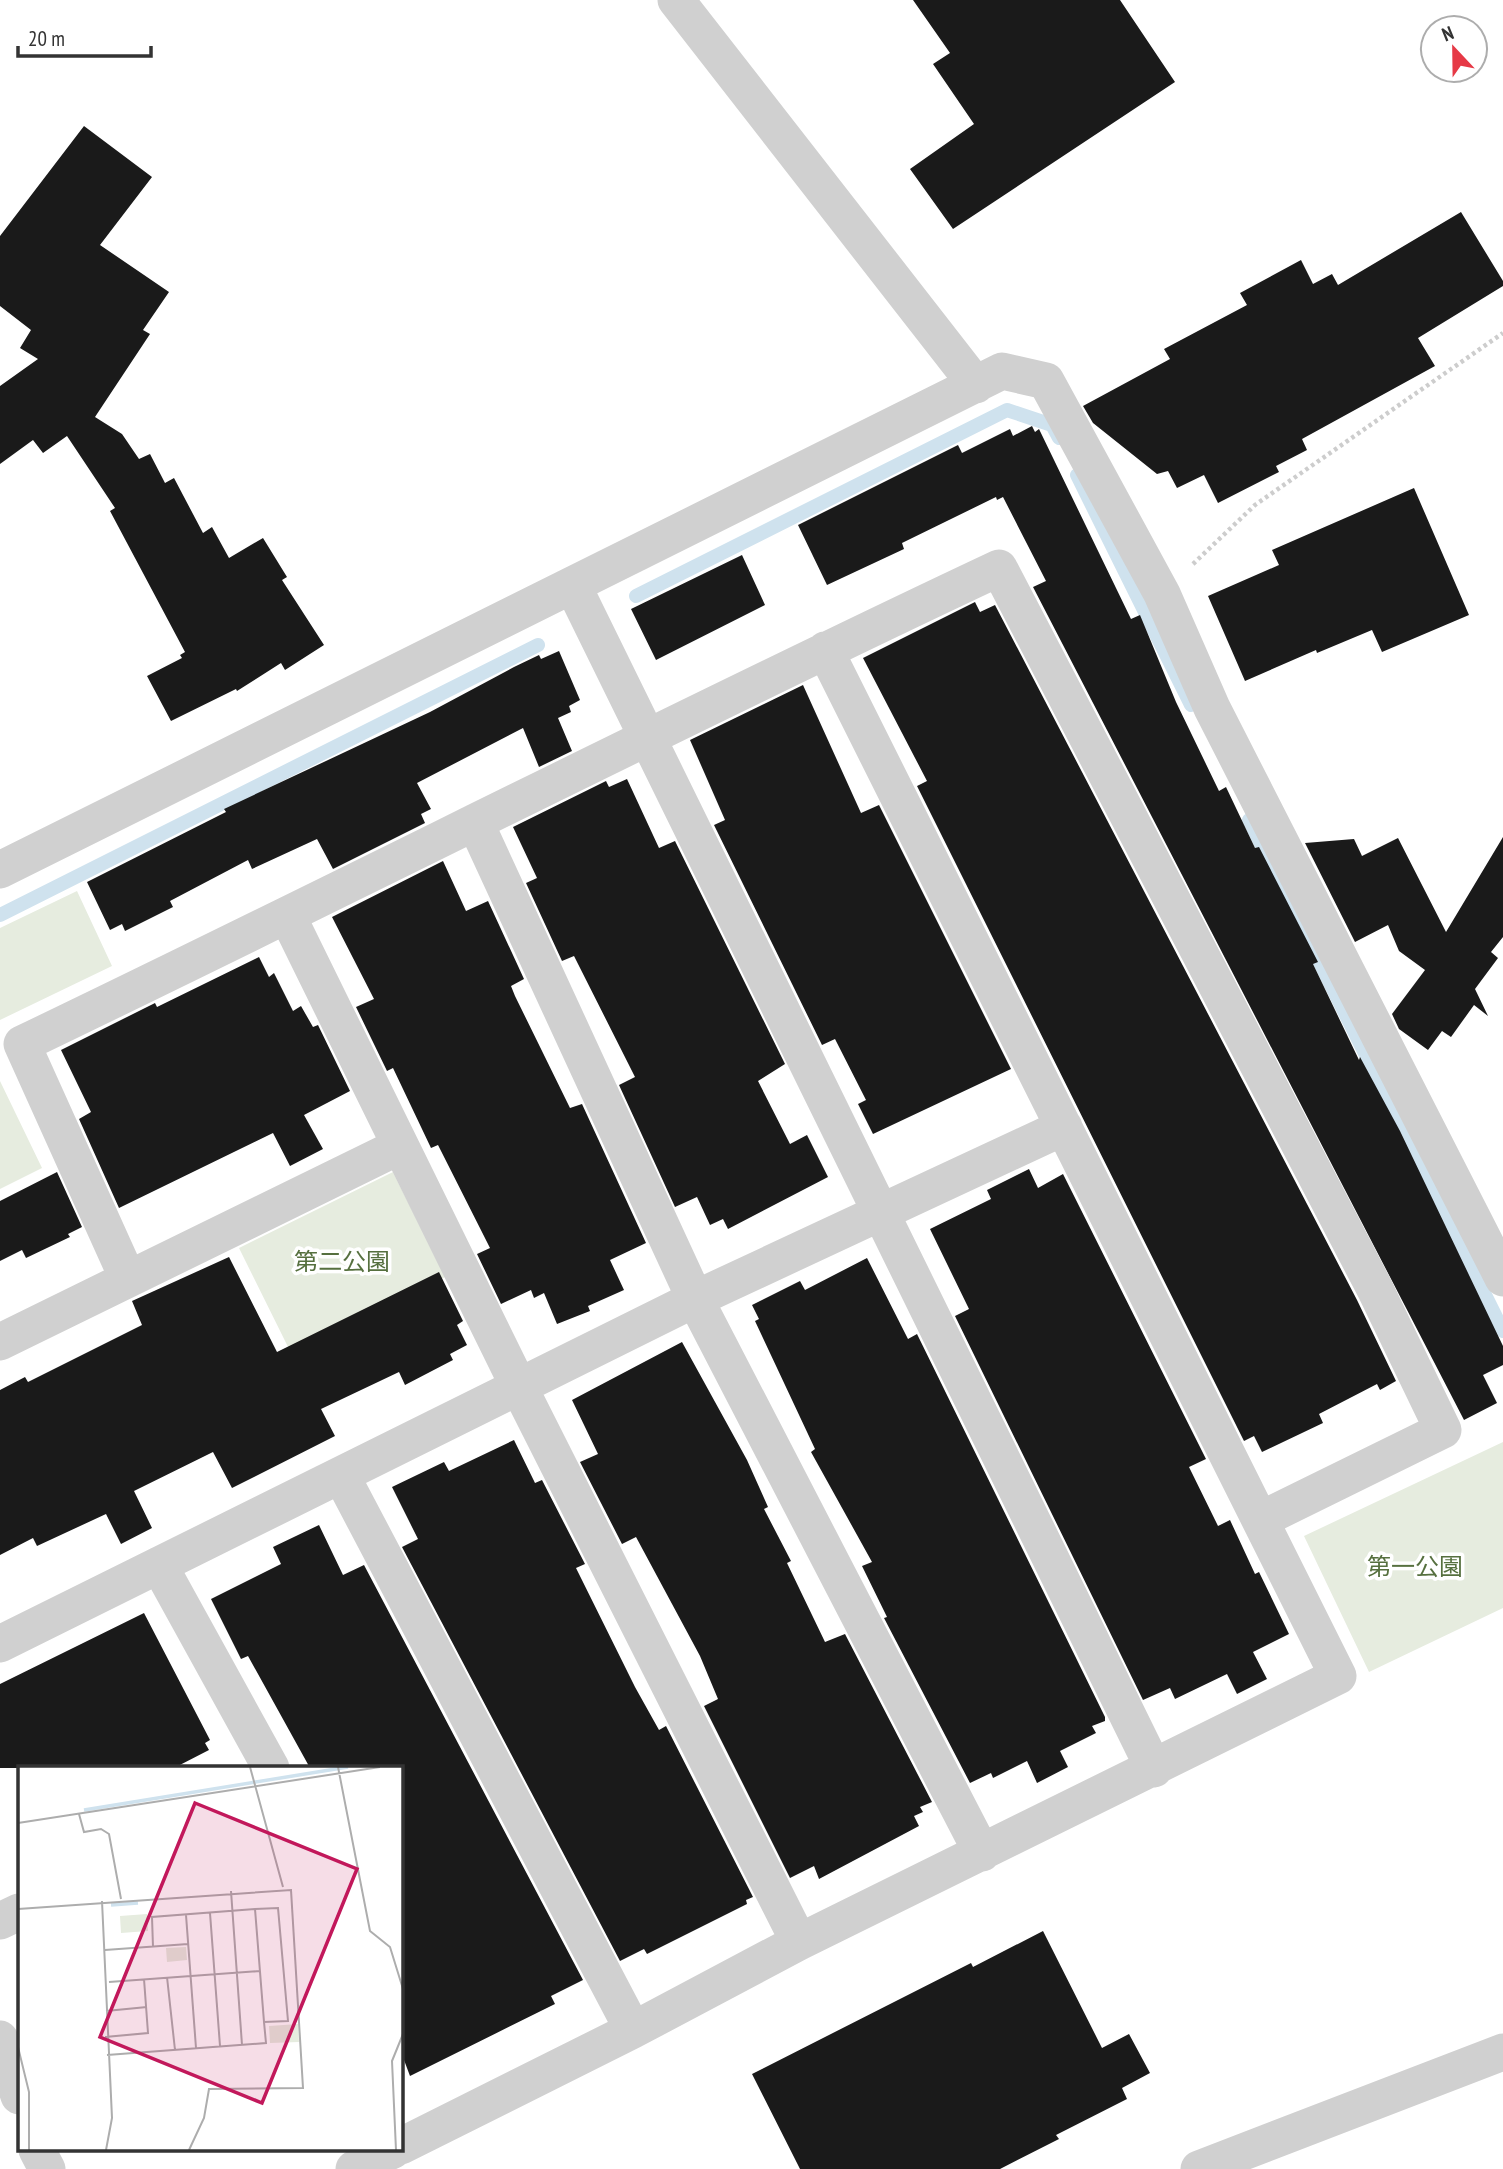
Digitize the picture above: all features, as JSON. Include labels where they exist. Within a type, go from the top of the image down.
[{"type":"street","points":[[676,0],[976,385]]},
{"type":"street","points":[[0,870],[1002,371],[1046,381],[1162,594],[1212,708],[1503,1279]]},
{"type":"street","points":[[128,1279],[22,1044],[288,917],[646,737],[999,568],[1376,1291],[1443,1430],[1259,1520]]},
{"type":"street","points":[[573,586],[1154,1769]]},
{"type":"street","points":[[402,2146],[634,2031],[799,1942],[1338,1676],[825,650]]},
{"type":"street","points":[[475,822],[695,1299],[982,1853]]},
{"type":"street","points":[[288,917],[519,1387],[799,1942]]},
{"type":"street","points":[[0,1644],[695,1299],[1063,1127]]},
{"type":"street","points":[[0,1342],[400,1146]]},
{"type":"street","points":[[341,1475],[634,2031]]},
{"type":"street","points":[[159,1565],[270,1766]]},
{"type":"street","points":[[0,1921],[18,1912]]},
{"type":"street","points":[[0,2039],[18,2093]]},
{"type":"street","points":[[1199,2169],[1503,2052]]},
{"type":"street","points":[[354,2169],[389,2152]]},
{"type":"path","points":[[1162,594],[1255,505],[1503,333]]},
{"type":"green space","points":[[77,891],[112,966],[0,1020],[0,928]]},
{"type":"green space","points":[[0,1081],[42,1168],[0,1189]]},
{"type":"green space","name":"第二公園","points":[[393,1172],[445,1277],[291,1353],[239,1248]]},
{"type":"green space","name":"第一公園","points":[[1503,1442],[1503,1608],[1369,1672],[1304,1536]]},
{"type":"building","points":[[913,0],[1120,0],[1175,82],[953,229],[910,169],[974,124],[933,64],[950,53]]},
{"type":"building","points":[[84,126],[152,177],[100,245],[169,292],[143,330],[150,334],[95,417],[122,434],[139,459],[150,454],[165,483],[174,478],[203,533],[212,527],[229,558],[263,538],[287,577],[282,580],[324,645],[285,670],[281,663],[237,691],[236,689],[171,721],[147,676],[182,658],[180,655],[185,652],[110,511],[115,508],[67,436],[43,453],[33,440],[0,464],[0,386],[38,359],[20,348],[31,330],[0,306],[0,236]]},
{"type":"building","points":[[1461,212],[1503,281],[1503,286],[1418,338],[1435,366],[1302,439],[1307,450],[1276,466],[1279,472],[1218,503],[1204,475],[1177,488],[1168,471],[1157,474],[1093,423],[1083,406],[1170,359],[1164,349],[1247,305],[1240,293],[1301,260],[1313,284],[1332,274],[1338,285]]},
{"type":"building","points":[[1032,426],[1035,432],[1039,429],[1131,619],[1140,615],[1176,702],[1219,791],[1226,787],[1255,848],[1259,847],[1318,962],[1313,964],[1359,1060],[1360,1057],[1400,1131],[1503,1346],[1503,1365],[1483,1375],[1497,1403],[1464,1420],[1033,587],[1046,581],[1003,497],[997,500],[996,497],[902,543],[904,549],[827,585],[798,525],[958,445],[962,453],[1010,429],[1013,436]]},
{"type":"building","points":[[1414,488],[1469,615],[1382,652],[1372,630],[1317,653],[1316,650],[1245,681],[1208,596],[1279,565],[1272,550]]},
{"type":"building","points":[[742,555],[765,605],[656,660],[631,609]]},
{"type":"building","points":[[975,602],[980,612],[995,605],[1357,1300],[1396,1381],[1380,1390],[1377,1384],[1319,1414],[1323,1423],[1262,1452],[1254,1436],[1244,1441],[917,786],[927,781],[863,658]]},
{"type":"building","points":[[559,651],[580,700],[569,706],[571,712],[558,718],[572,751],[539,767],[523,728],[417,783],[431,809],[421,814],[425,823],[333,869],[317,839],[252,869],[248,860],[170,901],[173,907],[125,931],[122,924],[110,930],[87,882],[226,812],[224,809],[430,712],[514,667],[539,655],[541,659]]},
{"type":"building","points":[[803,685],[861,813],[879,805],[1011,1069],[873,1134],[858,1104],[866,1100],[835,1039],[822,1045],[714,825],[725,820],[690,740]]},
{"type":"building","points":[[627,779],[659,848],[675,841],[785,1064],[758,1081],[790,1144],[807,1135],[828,1177],[728,1229],[723,1219],[710,1225],[697,1197],[675,1207],[619,1085],[635,1077],[574,956],[562,961],[526,883],[537,878],[513,827],[606,781],[609,787]]},
{"type":"building","points":[[1503,837],[1503,937],[1491,952],[1498,958],[1475,989],[1488,1016],[1474,1005],[1451,1037],[1442,1031],[1428,1050],[1399,1029],[1392,1014],[1425,970],[1399,951],[1388,925],[1355,942],[1305,843],[1354,839],[1362,856],[1398,838],[1446,932]]},
{"type":"building","points":[[443,861],[466,911],[488,901],[524,979],[511,986],[515,996],[570,1108],[582,1104],[646,1243],[610,1260],[624,1290],[588,1306],[590,1311],[557,1324],[544,1293],[534,1298],[531,1290],[501,1304],[477,1254],[490,1248],[438,1145],[431,1148],[393,1068],[387,1071],[356,1007],[374,999],[332,917]]},
{"type":"building","points":[[259,957],[269,977],[274,973],[293,1011],[301,1006],[313,1027],[318,1025],[350,1091],[304,1115],[323,1149],[290,1166],[273,1133],[119,1208],[79,1119],[91,1112],[61,1050],[155,1003],[157,1007]]},
{"type":"building","points":[[1029,1169],[1038,1188],[1063,1174],[1206,1459],[1189,1467],[1218,1526],[1230,1520],[1255,1574],[1259,1572],[1289,1634],[1253,1652],[1267,1679],[1237,1694],[1227,1674],[1175,1699],[1170,1688],[1143,1700],[955,1316],[969,1309],[930,1229],[991,1199],[987,1190]]},
{"type":"building","points":[[57,1172],[82,1227],[68,1234],[70,1237],[26,1258],[22,1250],[0,1261],[0,1201]]},
{"type":"building","points":[[229,1257],[277,1352],[439,1272],[463,1321],[457,1325],[467,1345],[450,1354],[453,1360],[405,1385],[399,1372],[321,1409],[335,1436],[232,1488],[213,1452],[134,1491],[152,1528],[121,1544],[106,1514],[37,1546],[33,1538],[0,1555],[0,1390],[25,1377],[28,1382],[142,1325],[132,1301]]},
{"type":"building","points":[[867,1258],[908,1339],[917,1334],[1105,1717],[1105,1721],[1092,1726],[1096,1733],[1060,1751],[1068,1767],[1037,1783],[1027,1761],[993,1778],[991,1773],[970,1783],[884,1618],[887,1617],[862,1566],[872,1562],[811,1452],[815,1449],[755,1321],[759,1319],[752,1305],[800,1281],[805,1290]]},
{"type":"building","points":[[682,1342],[747,1460],[768,1507],[764,1509],[791,1561],[787,1563],[825,1642],[845,1634],[932,1802],[920,1807],[923,1812],[914,1816],[919,1826],[819,1879],[814,1866],[790,1878],[704,1706],[718,1699],[700,1656],[636,1537],[622,1544],[580,1462],[598,1454],[572,1400]]},
{"type":"building","points":[[514,1440],[535,1483],[542,1480],[585,1564],[576,1568],[635,1687],[659,1730],[666,1726],[753,1897],[746,1900],[747,1904],[647,1954],[644,1949],[620,1961],[402,1547],[418,1539],[392,1487],[444,1462],[449,1471]]},
{"type":"building","points":[[319,1525],[343,1575],[364,1565],[583,1980],[551,1996],[555,2004],[410,2076],[402,2055],[402,1766],[309,1766],[248,1656],[241,1659],[211,1599],[281,1564],[273,1547]]},
{"type":"building","points":[[144,1613],[210,1740],[205,1743],[209,1750],[178,1766],[0,1768],[0,1684]]},
{"type":"building","points":[[1043,1931],[1102,2048],[1129,2034],[1150,2073],[1122,2088],[1127,2099],[1056,2135],[1059,2139],[1000,2169],[800,2169],[752,2074],[971,1963],[973,1967]]},
{"type":"waterway","points":[[636,596],[1007,410],[1052,425],[1059,438]]},
{"type":"waterway","points":[[1077,475],[1191,705]]},
{"type":"waterway","points":[[0,915],[538,645]]},
{"type":"waterway","points":[[1249,820],[1503,1331]]}]
